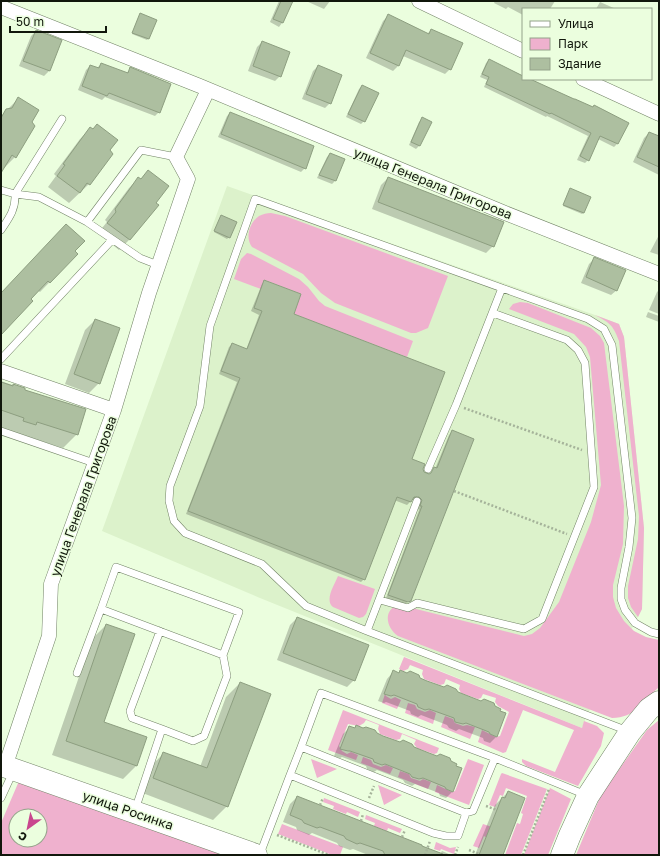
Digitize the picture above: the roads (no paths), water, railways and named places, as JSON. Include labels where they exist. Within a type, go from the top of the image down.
[{"type":"main road","points":[[562,855],[588,796],[630,732],[649,709],[659,702]]},
{"type":"main road","name":"улица Росинка","points":[[6,767],[256,855]]},
{"type":"street","points":[[420,1],[522,51]]},
{"type":"street","name":"улица Генерала Григорова","points":[[1,7],[208,90],[504,213],[659,274]]},
{"type":"street","points":[[585,80],[659,114]]},
{"type":"street","points":[[176,157],[208,90]]},
{"type":"street","name":"улица Генерала Григорова","points":[[6,767],[49,636],[51,584],[114,410],[148,293],[188,180],[176,157]]},
{"type":"street","name":"улица Генерала Григорова","points":[[1,370],[114,410]]},
{"type":"lane","points":[[1,230],[12,215],[15,194],[62,119]]},
{"type":"lane","points":[[87,222],[141,150],[176,157]]},
{"type":"lane","points":[[1,190],[39,198],[87,222],[140,258],[158,265]]},
{"type":"lane","points":[[630,732],[306,606],[262,564],[185,533],[174,521],[169,501],[170,486],[200,406],[210,326],[255,199],[588,319],[604,329],[612,345],[632,518],[629,547],[621,588],[622,599],[625,610],[635,623],[651,632],[659,634]]},
{"type":"lane","points":[[1,359],[112,240]]},
{"type":"lane","points":[[428,469],[456,405],[502,288]]},
{"type":"lane","points":[[380,600],[408,608],[417,603],[524,630],[542,619],[575,537],[594,487],[585,363],[578,350],[567,340],[493,313]]},
{"type":"lane","points":[[1,431],[94,463]]},
{"type":"lane","points":[[367,631],[417,501]]},
{"type":"lane","points":[[77,674],[116,567],[239,612],[223,655],[227,676],[204,736],[194,741],[132,718],[130,711],[160,631]]},
{"type":"lane","points":[[101,609],[223,655]]},
{"type":"lane","points":[[259,855],[321,693],[495,758],[588,796]]},
{"type":"lane","points":[[134,812],[162,729]]},
{"type":"lane","points":[[301,747],[466,813],[473,812],[495,758]]},
{"type":"lane","points":[[1,798],[6,767]]},
{"type":"lane","points":[[290,775],[434,833],[446,836],[458,836],[466,813]]}]
